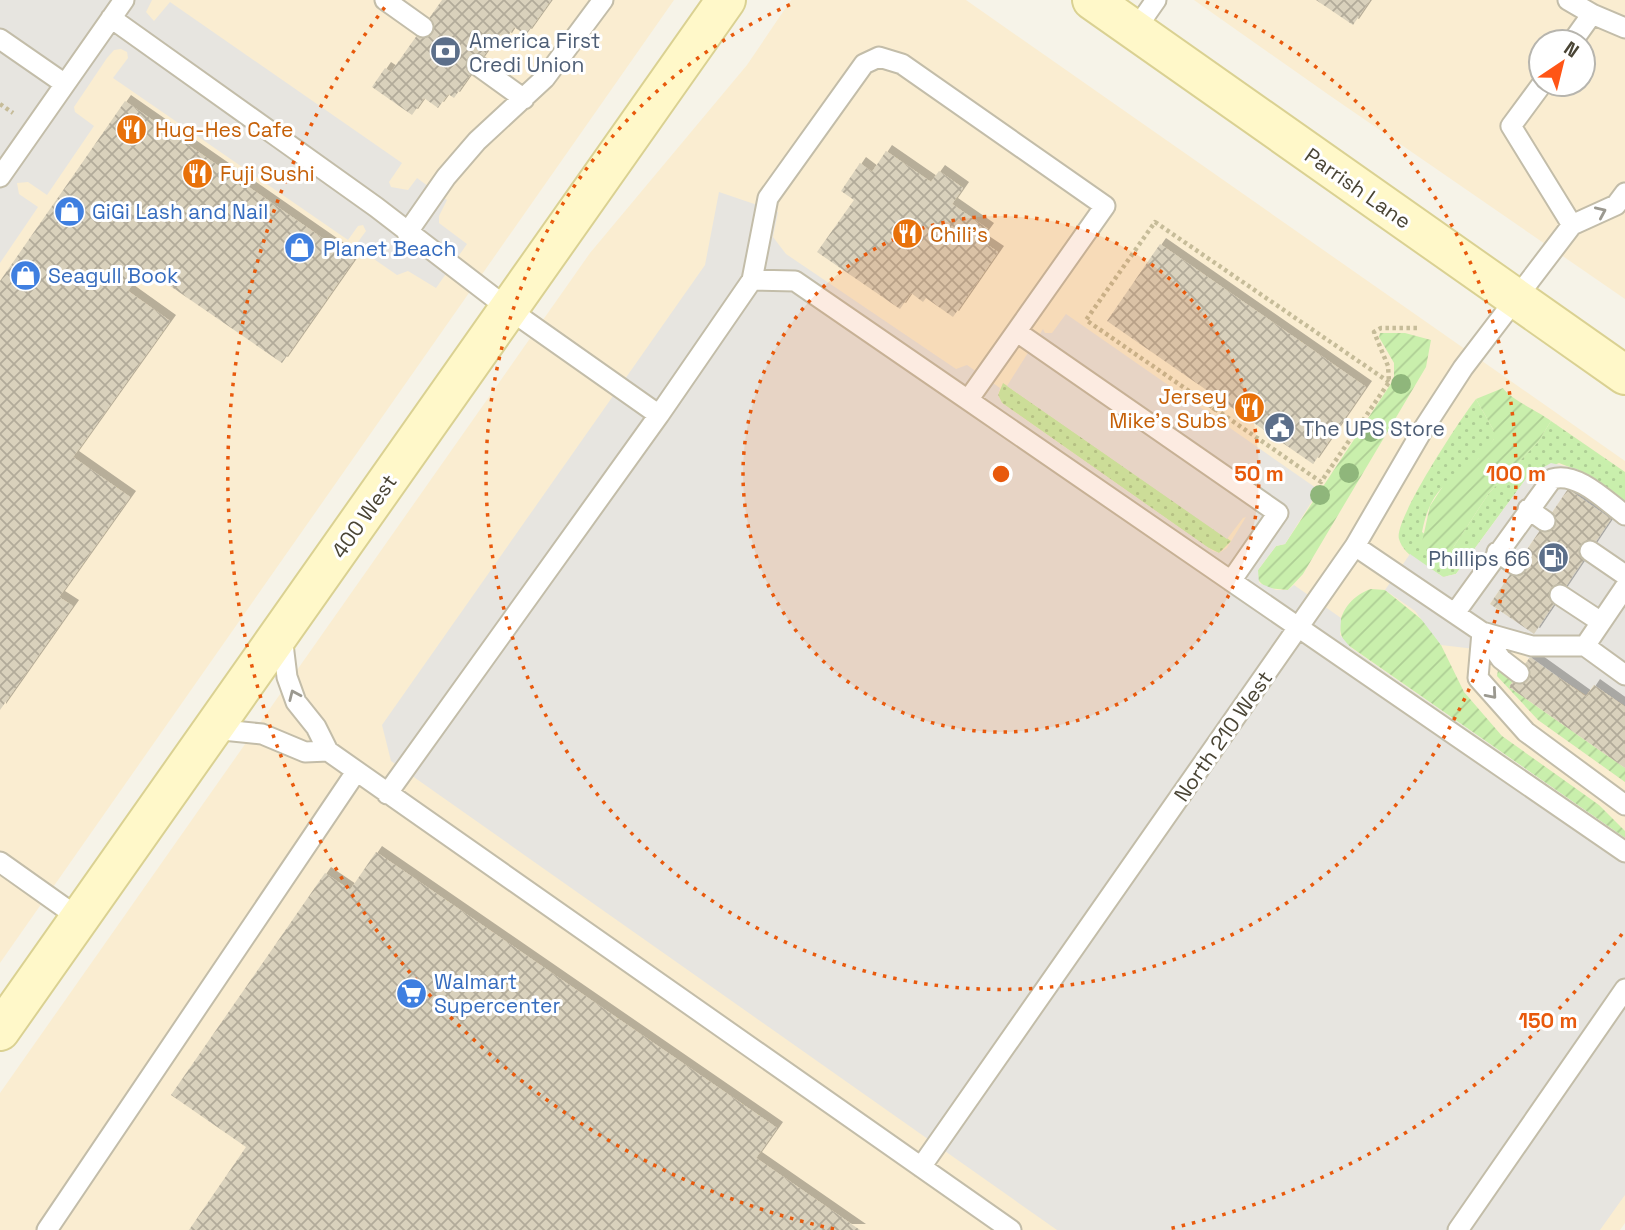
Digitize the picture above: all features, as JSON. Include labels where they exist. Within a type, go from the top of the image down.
[{"type":"main road","name":"400 West","points":[[0,1031],[726,0]]},
{"type":"main road","name":"Parrish Lane","points":[[1092,0],[1145,15],[1517,299],[1625,375]]},
{"type":"lane","points":[[0,177],[124,0]]},
{"type":"lane","points":[[385,0],[423,27]]},
{"type":"lane","points":[[407,233],[446,177],[477,141],[524,99],[565,54],[603,0]]},
{"type":"lane","points":[[1568,0],[1625,28]]},
{"type":"lane","points":[[1582,28],[1592,14]]},
{"type":"lane","points":[[111,18],[376,207],[510,310],[659,415]]},
{"type":"lane","points":[[0,39],[65,85]]},
{"type":"lane","points":[[387,794],[659,415],[752,280],[768,198],[858,70],[871,60],[887,58],[902,64],[1105,206],[968,400]]},
{"type":"lane","points":[[477,65],[524,99]]},
{"type":"lane","points":[[1532,98],[1511,126],[1572,225],[1616,205],[1625,193]]},
{"type":"lane","name":"North 210 West","points":[[921,1167],[1355,546],[1422,431],[1463,368],[1572,225]]},
{"type":"lane","points":[[752,280],[794,281],[1625,852]]},
{"type":"lane","points":[[1017,332],[1278,513],[1231,581]]},
{"type":"lane","points":[[1455,613],[1544,486],[1561,476],[1574,479],[1625,514]]},
{"type":"lane","points":[[1528,509],[1545,521]]},
{"type":"lane","points":[[1355,546],[1482,632],[1502,659],[1519,673]]},
{"type":"lane","points":[[1590,551],[1625,575]]},
{"type":"lane","points":[[1497,552],[1516,565]]},
{"type":"lane","points":[[1585,646],[1625,587]]},
{"type":"lane","points":[[1560,595],[1601,622]]},
{"type":"lane","points":[[281,632],[287,677],[296,702],[316,727],[328,751],[1011,1230]]},
{"type":"lane","points":[[1482,632],[1532,646],[1585,646],[1625,675]]},
{"type":"lane","points":[[1482,632],[1478,678],[1526,733],[1625,805]]},
{"type":"lane","points":[[213,729],[262,734],[305,752],[328,751]]},
{"type":"lane","points":[[47,1230],[356,772]]},
{"type":"lane","points":[[0,862],[79,918]]},
{"type":"lane","points":[[1458,1230],[1625,989]]},
{"type":"path","points":[[0,104],[13,113]]},
{"type":"path","points":[[1388,382],[1155,222],[1086,320],[1321,482],[1388,382],[1388,366],[1374,332],[1381,328],[1419,328]]},
{"type":"shaded area","points":[[0,0],[674,0],[0,963]]},
{"type":"shaded area","points":[[0,0],[152,0],[146,12],[154,21],[170,2],[402,163],[389,182],[391,187],[408,190],[417,178],[447,200],[439,216],[439,223],[467,244],[436,288],[408,271],[397,275],[355,246],[366,231],[363,225],[358,226],[348,240],[113,78],[128,58],[127,52],[121,49],[114,50],[107,58],[74,107],[75,112],[94,126],[47,195],[28,182],[17,183],[19,194],[38,207],[0,263]]},
{"type":"shaded area","points":[[791,0],[966,0],[1625,461],[1625,1223],[1620,1230],[0,1230],[0,1093],[590,253],[747,65]]},
{"type":"shaded area","points":[[1194,0],[1625,0],[1625,299],[1329,95]]},
{"type":"shaded area","points":[[719,192],[778,212],[773,237],[786,254],[956,369],[967,365],[1000,388],[998,395],[1002,403],[1213,551],[1219,553],[1227,548],[1246,517],[1227,539],[1007,386],[1043,329],[1045,333],[1052,333],[1066,314],[1319,490],[1285,544],[1276,546],[1258,570],[1259,583],[1276,590],[1288,590],[1294,585],[1341,618],[1340,635],[1351,648],[1625,838],[1625,1195],[1600,1230],[1057,1230],[391,761],[382,725],[705,265]]},
{"type":"shaded area","points":[[1551,463],[1577,469],[1625,501],[1625,706],[1594,685],[1586,695],[1518,651],[1509,653],[1441,645],[1415,611],[1385,590],[1410,554],[1443,577],[1456,574],[1528,476]],"holes":[[[1568,489],[1611,519],[1534,633],[1490,604]]]},
{"type":"green space","points":[[1380,333],[1405,333],[1431,340],[1426,367],[1303,574],[1288,590],[1266,588],[1257,579],[1258,570],[1276,546],[1285,544],[1394,379],[1394,363],[1379,337]]},
{"type":"green space","points":[[1003,383],[1231,541],[1219,553],[1207,547],[1002,403],[998,395]]},
{"type":"green space","points":[[1503,388],[1551,421],[1538,442],[1489,493],[1449,554],[1441,561],[1430,557],[1422,542],[1430,506],[1447,480],[1478,459],[1494,439],[1494,431],[1476,399]]},
{"type":"green space","points":[[1476,399],[1494,431],[1494,439],[1485,452],[1444,486],[1435,497],[1422,532],[1449,554],[1489,493],[1538,442],[1551,421],[1625,472],[1625,501],[1577,470],[1559,463],[1528,476],[1456,574],[1443,577],[1406,551],[1399,539],[1400,529],[1406,512],[1430,469]]},
{"type":"green space","points":[[1371,589],[1385,590],[1426,623],[1441,645],[1464,692],[1502,736],[1599,805],[1625,831],[1625,838],[1345,643],[1340,626],[1344,610],[1356,597]]},
{"type":"green space","points":[[1498,670],[1513,681],[1509,687],[1625,768],[1625,782],[1538,720],[1497,676]]},
{"type":"building","name":"America First Credi Union","points":[[442,0],[551,0],[526,35],[514,27],[506,39],[499,34],[454,98],[448,94],[438,108],[424,98],[412,115],[372,87],[385,68],[391,72]]},
{"type":"building","points":[[1316,0],[1370,0],[1353,25]]},
{"type":"building","points":[[125,101],[354,260],[282,363],[144,268],[128,291],[170,321],[73,457],[130,497],[59,597],[73,606],[0,710],[0,281]]},
{"type":"building","name":"Chili's","points":[[886,151],[931,182],[939,171],[963,188],[952,204],[988,229],[980,240],[998,252],[953,317],[926,298],[923,302],[911,293],[900,309],[817,252],[854,200],[841,191],[860,163],[872,172]]},
{"type":"building","points":[[1160,244],[1366,387],[1313,464],[1107,321]]},
{"type":"building","name":"Phillips 66","points":[[1568,489],[1611,519],[1534,634],[1490,604]]},
{"type":"building","points":[[1530,657],[1586,697],[1594,685],[1625,707],[1625,768],[1509,687]]},
{"type":"building","name":"Walmart Supercenter","points":[[376,852],[777,1128],[756,1158],[860,1230],[189,1230],[246,1147],[171,1095],[325,873],[350,890]]},
{"type":"place","name":"America First Credi Union","points":[[446,52]]},
{"type":"place","name":"Hug-Hes Cafe","points":[[132,129]]},
{"type":"place","name":"Fuji Sushi","points":[[197,173]]},
{"type":"place","name":"GiGi Lash and Nail","points":[[69,211]]},
{"type":"place","name":"Chili's","points":[[907,234]]},
{"type":"place","name":"Planet Beach","points":[[300,248]]},
{"type":"place","name":"Seagull Book","points":[[25,275]]},
{"type":"place","name":"Jersey Mike's Subs","points":[[1250,408]]},
{"type":"place","name":"The UPS Store","points":[[1279,428]]},
{"type":"place","name":"Phillips 66","points":[[1553,558]]},
{"type":"place","name":"Walmart Supercenter","points":[[411,993]]}]
